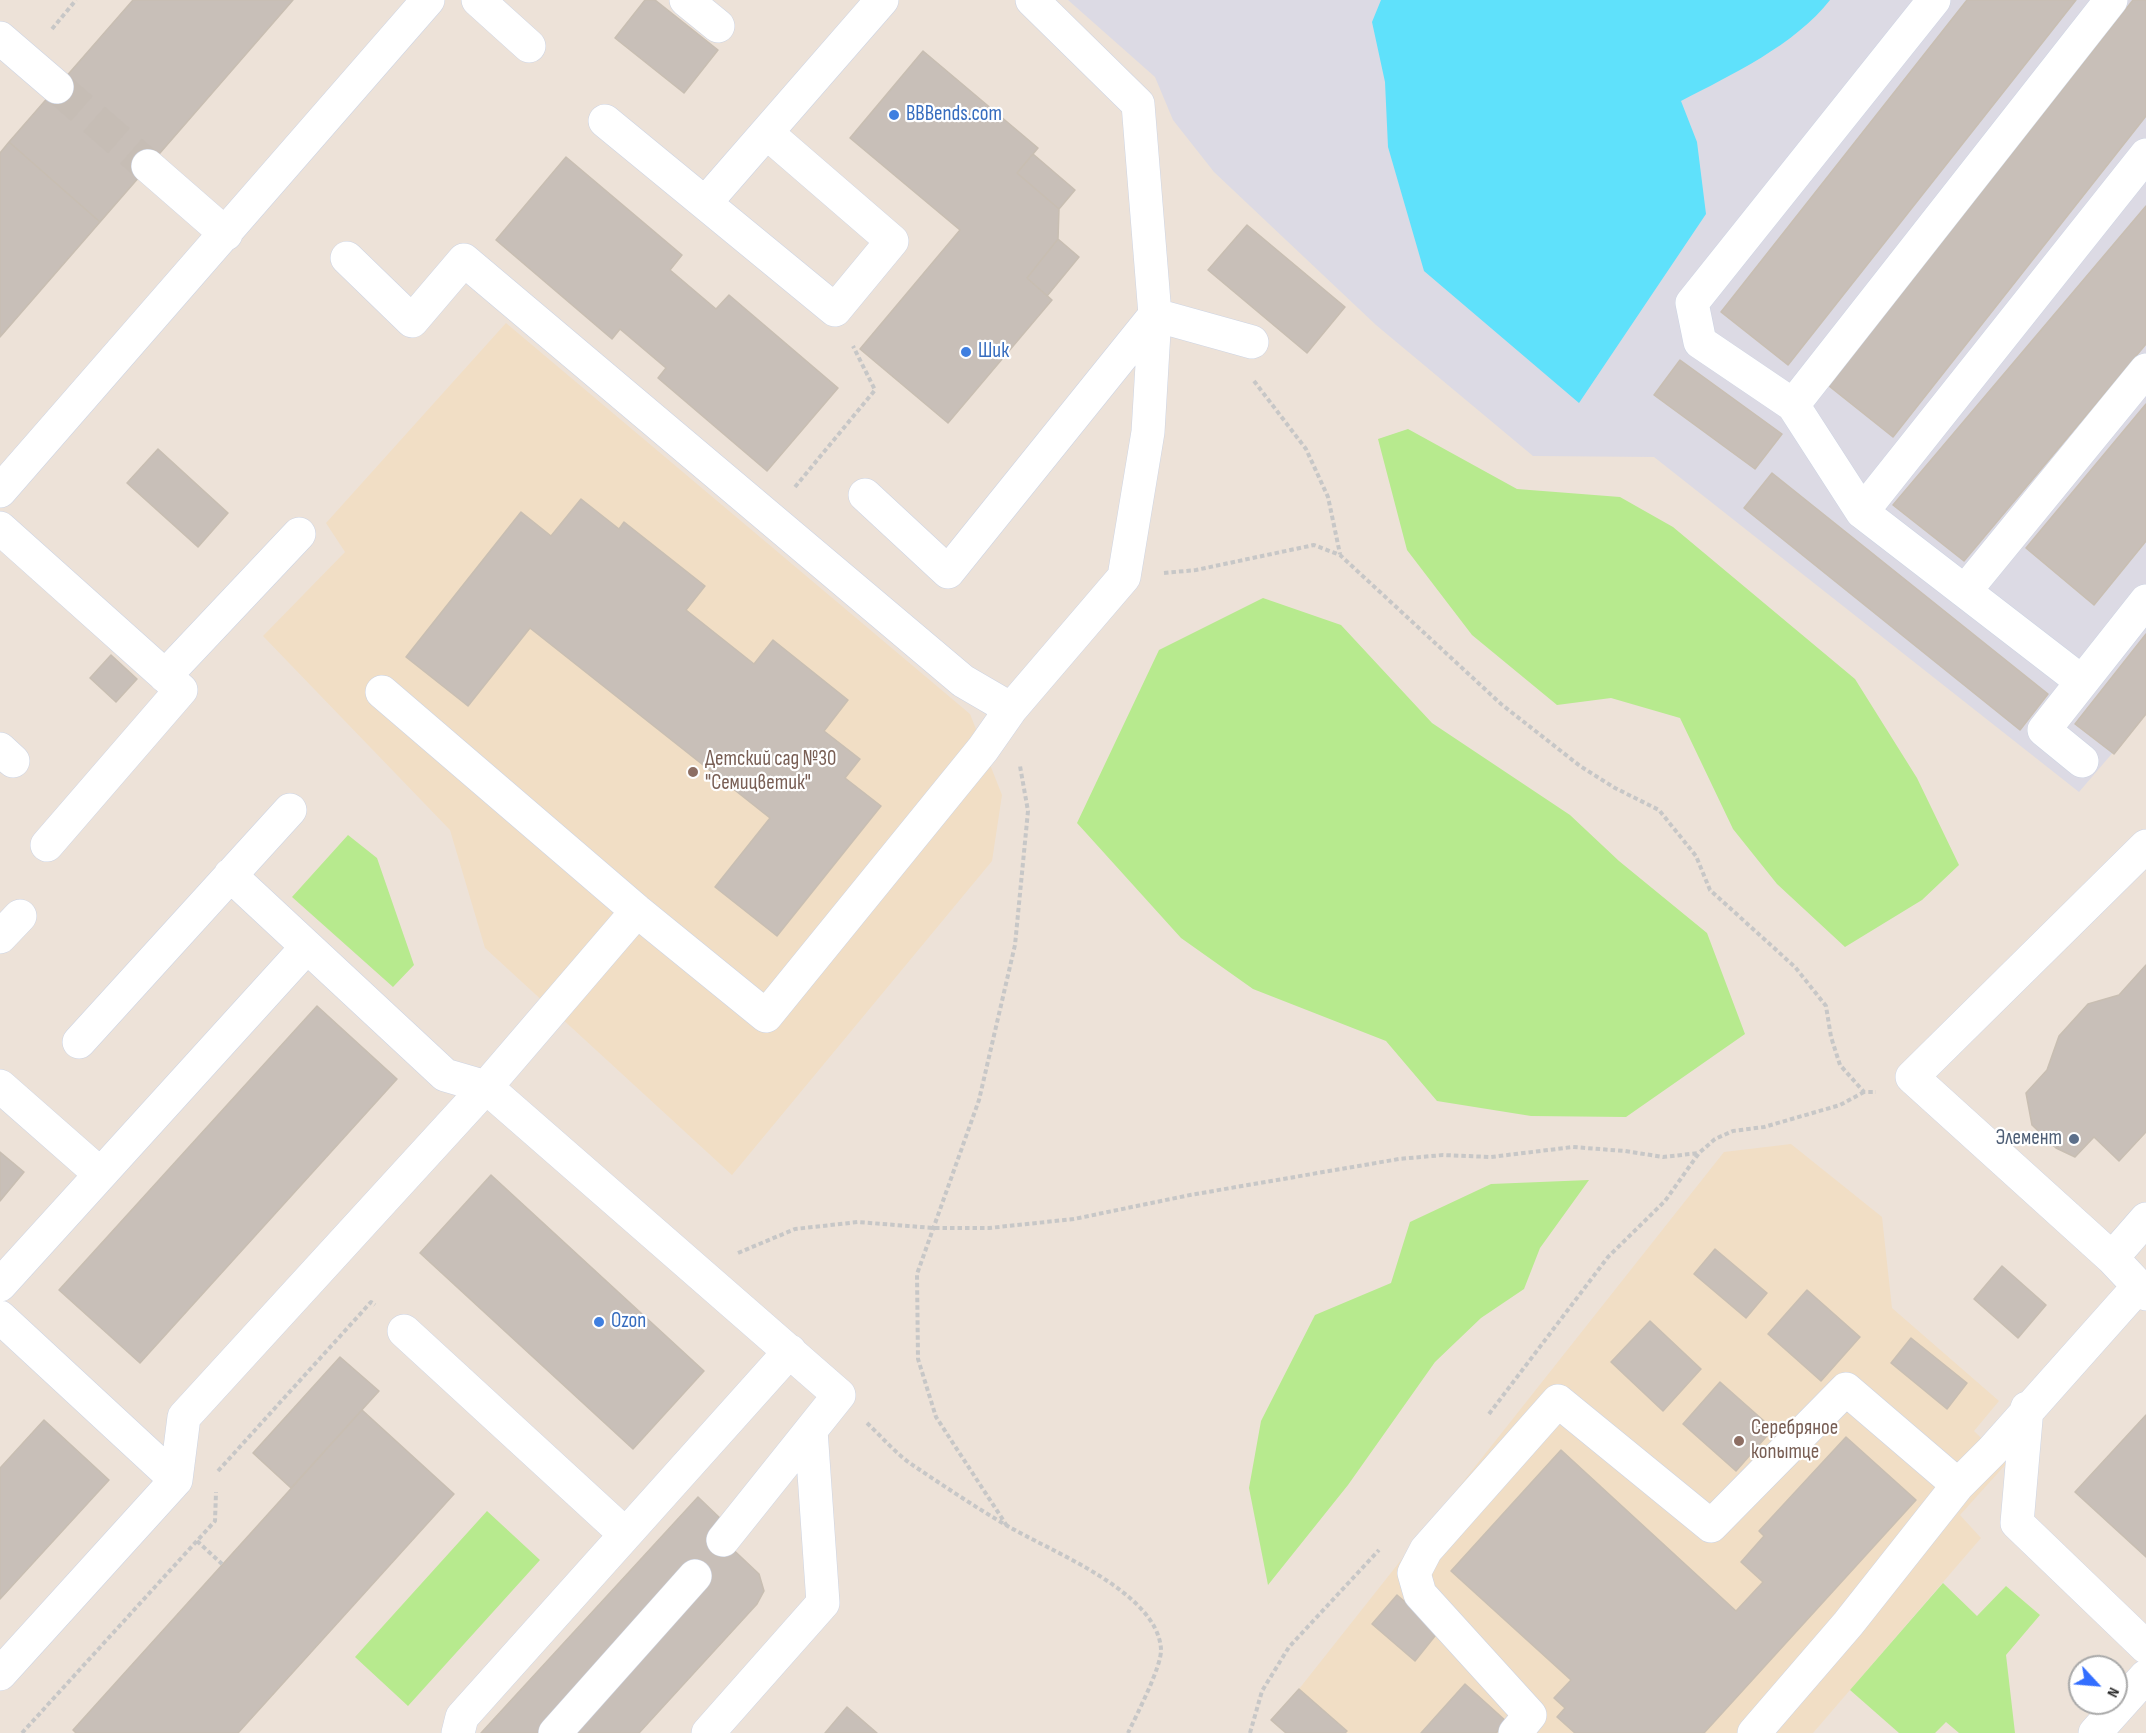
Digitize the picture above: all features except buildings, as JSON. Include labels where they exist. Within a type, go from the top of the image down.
[{"type":"lane","points":[[0,491],[428,0]]},
{"type":"lane","points":[[478,0],[529,46]]},
{"type":"lane","points":[[686,0],[718,26]]},
{"type":"lane","points":[[382,692],[637,911],[766,1016],[983,749],[1011,709],[1124,577],[1148,432],[1155,315],[1138,104],[1032,0]]},
{"type":"lane","points":[[1934,0],[1692,303],[1700,342],[1793,405],[1862,512],[2081,681]]},
{"type":"lane","points":[[1793,405],[2112,0]]},
{"type":"lane","points":[[706,202],[766,133],[865,6]]},
{"type":"lane","points":[[0,38],[57,87]]},
{"type":"lane","points":[[605,121],[835,310],[892,242],[766,133]]},
{"type":"lane","points":[[1862,512],[2146,155]]},
{"type":"lane","points":[[148,166],[226,234]]},
{"type":"lane","points":[[347,258],[412,321],[464,260],[963,681],[1011,709]]},
{"type":"lane","points":[[1155,315],[1252,342]]},
{"type":"lane","points":[[865,495],[948,572],[1155,315]]},
{"type":"lane","points":[[1965,591],[2146,370]]},
{"type":"lane","points":[[0,528],[181,690],[47,845]]},
{"type":"lane","points":[[165,676],[299,534]]},
{"type":"lane","points":[[2082,761],[2044,730],[2146,601]]},
{"type":"lane","points":[[79,1042],[290,810]]},
{"type":"lane","points":[[1754,1733],[1848,1624],[1958,1485],[1992,1451],[2027,1408],[2142,1290],[2112,1258],[1912,1077],[2146,846]]},
{"type":"lane","points":[[230,875],[445,1075],[486,1087],[838,1395],[723,1540]]},
{"type":"lane","points":[[0,1674],[176,1480],[184,1417],[486,1087],[637,911]]},
{"type":"lane","points":[[0,1285],[99,1173],[306,948]]},
{"type":"lane","points":[[0,1086],[99,1173]]},
{"type":"lane","points":[[2112,1258],[2146,1219]]},
{"type":"lane","points":[[0,1317],[176,1480]]},
{"type":"lane","points":[[404,1331],[625,1534]]},
{"type":"lane","points":[[458,1733],[462,1717],[790,1351]]},
{"type":"lane","points":[[1515,1733],[1530,1715],[1420,1594],[1414,1573],[1426,1550],[1558,1401],[1711,1526],[1846,1389],[1958,1485]]},
{"type":"lane","points":[[2027,1408],[2017,1523],[2146,1647]]},
{"type":"lane","points":[[708,1733],[823,1603],[811,1430]]},
{"type":"lane","points":[[555,1733],[695,1576]]},
{"type":"lane","points":[[2095,1733],[2146,1676]]},
{"type":"path","points":[[769,517],[875,390],[835,310]]},
{"type":"path","points":[[1208,329],[1270,399],[1306,449],[1328,497],[1340,555]]},
{"type":"path","points":[[1124,577],[1196,570],[1314,545],[1340,555],[1501,704],[1580,766],[1615,788],[1659,810],[1696,856],[1710,890],[1795,967],[1826,1006],[1831,1037],[1840,1065],[1864,1092]]},
{"type":"path","points":[[1007,1526],[936,1417],[918,1359],[916,1274],[979,1100],[1015,945],[1028,811],[1011,709]]},
{"type":"path","points":[[705,1278],[736,1254],[795,1229],[858,1222],[933,1228],[989,1228],[1074,1219],[1190,1195],[1432,1156],[1491,1157],[1574,1147],[1625,1150],[1663,1157],[1699,1153],[1715,1140],[1733,1131],[1800,1117],[1840,1105],[1864,1092],[1882,1092],[1912,1077]]},
{"type":"path","points":[[216,1473],[371,1302]]},
{"type":"path","points":[[838,1395],[911,1464],[1007,1526],[1080,1564],[1126,1594],[1151,1618],[1161,1650],[1146,1694],[1128,1733]]},
{"type":"path","points":[[22,1733],[215,1521],[216,1485]]},
{"type":"path","points":[[197,1541],[222,1564]]},
{"type":"shaded area","points":[[1068,0],[2146,0],[2146,714],[2079,792],[1654,457],[1533,456],[1376,325],[1214,172],[1173,120],[1155,77]]},
{"type":"shaded area","name":"Детский сад №30 \"Семицветик\"","points":[[506,323],[970,714],[1002,795],[992,861],[732,1175],[485,948],[450,830],[263,636],[345,552],[326,523]]},
{"type":"shaded area","name":"Серебряное копытце","points":[[1791,1144],[1882,1217],[1892,1308],[1999,1401],[1974,1431],[2007,1463],[1960,1515],[1981,1538],[1813,1733],[1286,1733],[1271,1720],[1299,1689],[1724,1152]]},
{"type":"green space","points":[[1408,429],[1517,489],[1620,497],[1673,527],[1855,679],[1917,778],[1959,865],[1922,900],[1845,947],[1777,884],[1733,829],[1680,718],[1611,698],[1557,705],[1472,635],[1407,550],[1378,439]]},
{"type":"green space","points":[[1263,598],[1341,625],[1432,723],[1570,815],[1619,861],[1707,933],[1745,1034],[1626,1117],[1531,1116],[1437,1101],[1386,1041],[1253,989],[1181,938],[1077,823],[1159,650]]},
{"type":"green space","points":[[348,835],[377,858],[414,965],[393,987],[292,897]]},
{"type":"green space","points":[[1589,1180],[1540,1248],[1524,1289],[1481,1318],[1435,1362],[1348,1485],[1268,1585],[1249,1488],[1261,1421],[1315,1315],[1391,1283],[1410,1222],[1491,1184]]},
{"type":"green space","points":[[487,1511],[540,1560],[408,1706],[355,1657]]},
{"type":"green space","points":[[1943,1583],[1977,1616],[2006,1586],[2040,1615],[2006,1655],[2015,1733],[1959,1733],[1946,1722],[1935,1733],[1899,1733],[1850,1690]]},
{"type":"water","points":[[1381,0],[1830,0],[1816,16],[1781,45],[1681,101],[1697,142],[1706,214],[1579,403],[1424,271],[1388,147],[1385,82],[1372,22]]},
{"type":"tunnel","points":[[57,87],[148,166]]},
{"type":"place","name":"BBBends.com","points":[[894,115]]},
{"type":"place","name":"Шик","points":[[966,352]]},
{"type":"place","name":"Детский сад №30 \"Семицветик\"","points":[[693,772]]},
{"type":"place","name":"Элемент","points":[[2074,1139]]},
{"type":"place","name":"Ozon","points":[[599,1322]]},
{"type":"place","name":"Серебряное копытце","points":[[1739,1441]]}]
